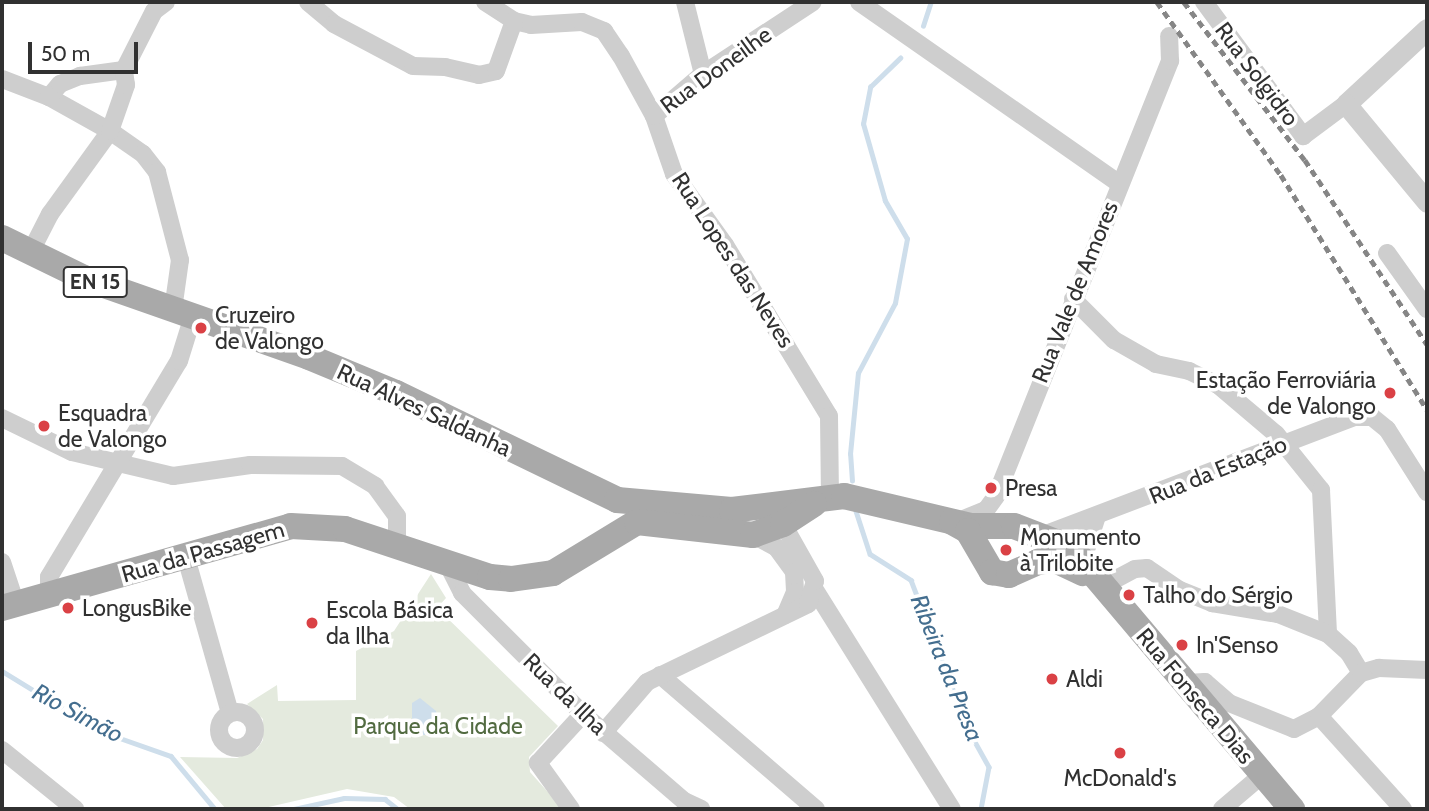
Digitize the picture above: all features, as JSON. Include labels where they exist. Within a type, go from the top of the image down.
[{"type":"main road","name":"EN 15","points":[[2,237],[30,253],[183,313]]},
{"type":"main road","name":"Rua Alves Saldanha","points":[[183,313],[396,393],[571,482],[640,510]]},
{"type":"main road","points":[[640,510],[753,535],[783,524],[830,497]]},
{"type":"main road","points":[[640,510],[732,510],[830,497],[856,498],[951,522],[968,531],[1007,532]]},
{"type":"main road","name":"Rua da Passagem","points":[[9,606],[251,534],[317,525],[397,544],[490,577],[542,575],[640,510]]},
{"type":"main road","points":[[732,510],[768,515],[783,524]]},
{"type":"main road","name":"Rua Fonseca Dias","points":[[1007,532],[1064,562],[1087,559],[1262,775],[1281,805]]},
{"type":"street","points":[[30,253],[50,214],[110,131],[126,85],[124,70],[154,11],[166,2]]},
{"type":"street","points":[[308,2],[334,23],[413,66],[444,67],[479,75],[496,71],[514,21]]},
{"type":"street","name":"Rua Lopes das Neves","points":[[485,2],[514,21],[531,25],[582,22],[604,31],[654,116],[674,174],[732,256],[829,416],[830,497]]},
{"type":"street","points":[[685,2],[703,74]]},
{"type":"street","name":"Rua Doneilhe","points":[[654,116],[703,74],[813,2]]},
{"type":"street","points":[[859,2],[1118,183]]},
{"type":"street","name":"Rua Solgidro","points":[[1204,2],[1303,136],[1346,104]]},
{"type":"street","points":[[1427,29],[1346,104],[1427,202]]},
{"type":"street","name":"Rua Vale de Amores","points":[[1007,532],[1073,299],[1118,183],[1170,61],[1169,36]]},
{"type":"street","points":[[49,97],[60,84],[80,76],[124,70]]},
{"type":"street","points":[[2,79],[49,97],[110,131],[143,154],[157,172],[180,260],[183,313],[179,361],[49,577],[49,596]]},
{"type":"street","points":[[1387,253],[1427,309]]},
{"type":"street","points":[[1073,299],[1114,340],[1156,363],[1189,371],[1217,385],[1276,434],[1281,445],[1321,491],[1328,635]]},
{"type":"street","name":"Rua da Estação","points":[[1007,532],[1087,559],[1096,519],[1354,417],[1372,417],[1387,429],[1427,492]]},
{"type":"street","points":[[2,418],[115,466],[173,477],[250,465],[342,466],[375,486],[397,516],[397,544]]},
{"type":"street","points":[[951,522],[976,517],[1007,532]]},
{"type":"street","points":[[783,524],[811,572],[815,590],[952,809]]},
{"type":"street","points":[[753,535],[776,547],[794,572],[795,592],[785,615]]},
{"type":"street","points":[[185,554],[230,713]]},
{"type":"street","points":[[1087,559],[1135,569],[1147,568],[1181,590],[1212,603],[1279,614],[1328,635],[1349,653],[1361,673]]},
{"type":"street","points":[[2,562],[9,606]]},
{"type":"street","name":"Rua da Ilha","points":[[447,563],[462,593],[583,714],[684,801],[701,809]]},
{"type":"street","points":[[603,733],[648,682],[808,604],[815,590]]},
{"type":"street","points":[[1185,683],[1205,682],[1230,703],[1279,726],[1294,729],[1319,716],[1361,673],[1379,668],[1427,670]]},
{"type":"street","points":[[660,675],[816,809]]},
{"type":"street","points":[[571,809],[538,763],[583,714]]},
{"type":"street","points":[[1319,716],[1403,809]]},
{"type":"street","points":[[2,750],[75,809]]},
{"type":"street","points":[[1222,809],[1242,803],[1262,775]]},
{"type":"green space","name":"Parque da Cidade","points":[[431,574],[446,598],[437,608],[558,726],[529,757],[530,772],[563,809],[410,809],[394,797],[347,789],[260,809],[226,809],[180,757],[237,758],[257,749],[263,740],[263,719],[247,704],[277,685],[278,701],[356,700],[356,651],[394,631]]},
{"type":"water","points":[[420,698],[436,711],[438,724],[432,735],[420,735],[412,727],[412,703]]},
{"type":"waterway","name":"Ribeira da Presa","points":[[923,26],[931,2]]},
{"type":"waterway","name":"Ribeira da Presa","points":[[852,481],[850,454],[858,373],[895,303],[907,239],[885,201],[863,124],[870,87],[900,58]]},
{"type":"waterway","name":"Ribeira da Presa","points":[[855,508],[870,554],[911,580],[969,731],[989,767],[981,809]]},
{"type":"waterway","name":"Rio Simão","points":[[2,671],[100,731],[171,756],[215,809]]},
{"type":"waterway","name":"Rio Simão","points":[[294,809],[344,798],[385,799],[398,809]]},
{"type":"railway","points":[[1157,2],[1281,175],[1427,410]]},
{"type":"railway","points":[[1184,2],[1305,160],[1427,344]]},
{"type":"place","name":"Cruzeiro de Valongo","points":[[201,328]]},
{"type":"place","name":"Estação Ferroviária de Valongo","points":[[1390,393]]},
{"type":"place","name":"Esquadra de Valongo","points":[[44,426]]},
{"type":"place","name":"Presa","points":[[991,488]]},
{"type":"place","name":"Monumento à Trilobite","points":[[1006,550]]},
{"type":"place","name":"Talho do Sérgio","points":[[1129,595]]},
{"type":"place","name":"LongusBike","points":[[68,608]]},
{"type":"place","name":"Escola Básica da Ilha","points":[[312,623]]},
{"type":"place","name":"In'Senso","points":[[1182,645]]},
{"type":"place","name":"Aldi","points":[[1052,679]]},
{"type":"place","name":"McDonald's","points":[[1120,753]]}]
